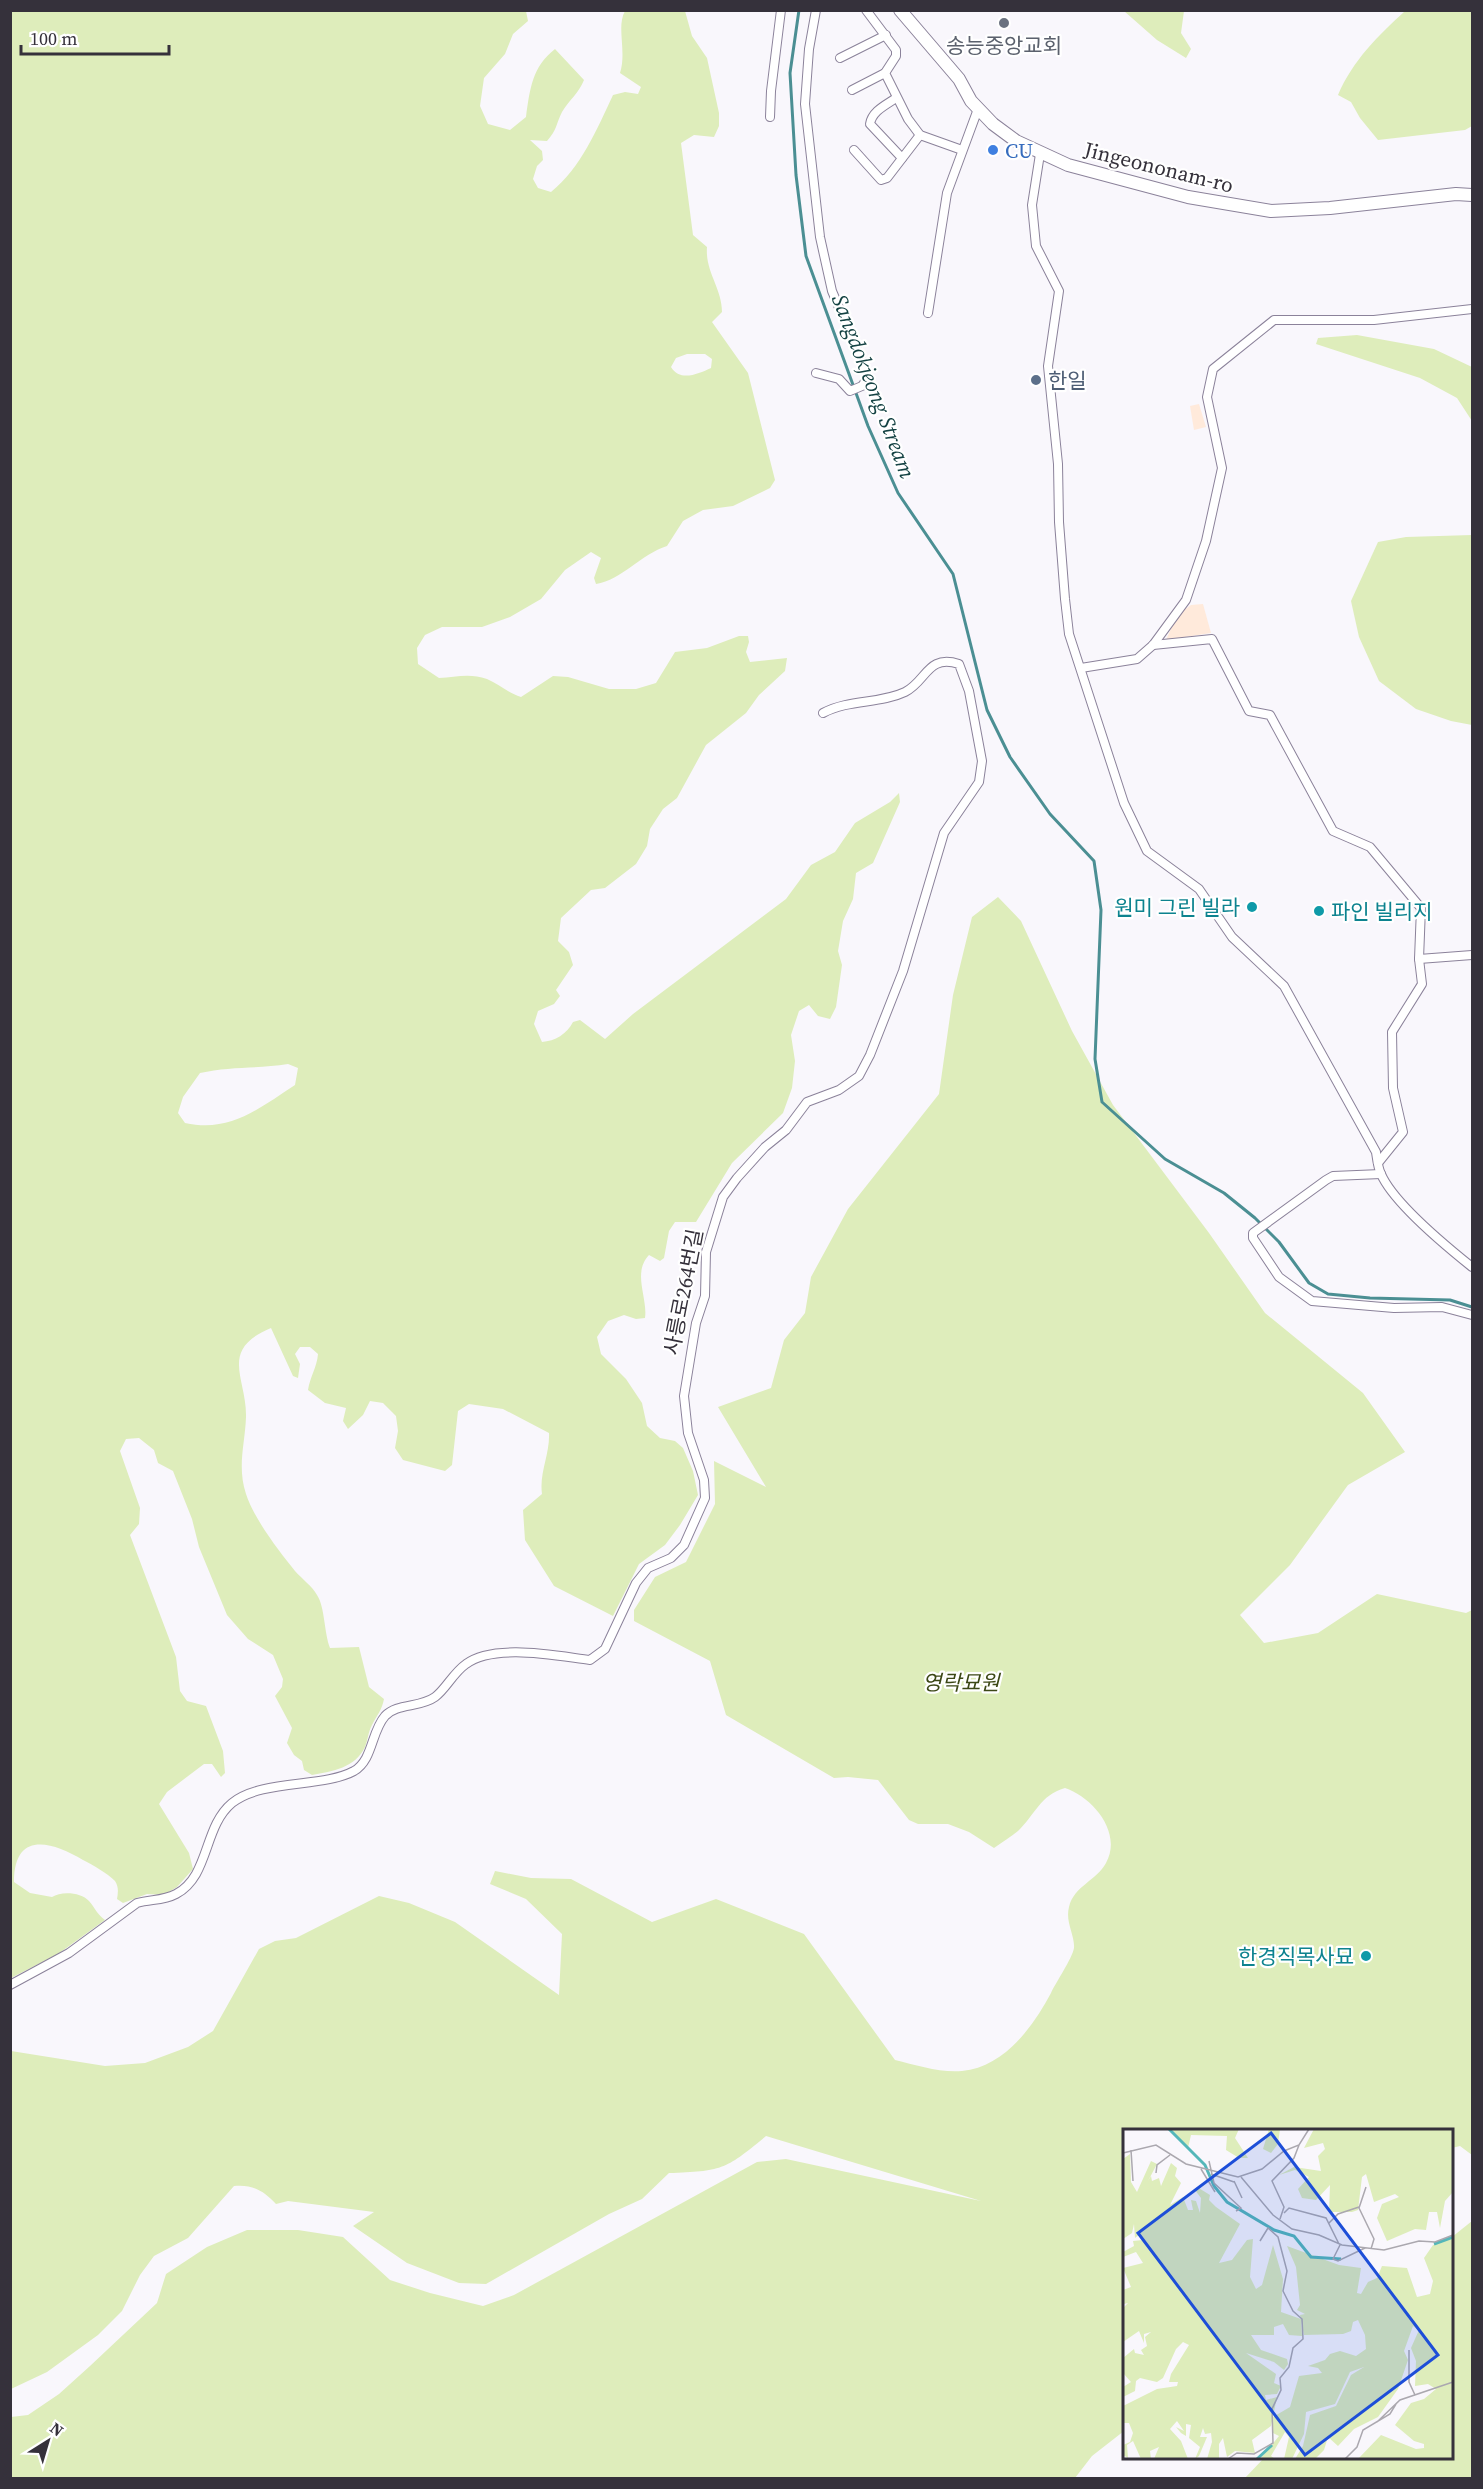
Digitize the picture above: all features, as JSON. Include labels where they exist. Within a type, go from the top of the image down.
[{"type":"main road","name":"Jingeononam-ro","points":[[900,10],[959,79],[970,101],[978,109],[1016,141],[1068,165],[1188,197],[1271,211],[1473,195]]},
{"type":"street","points":[[770,117],[781,10]]},
{"type":"street","points":[[816,10],[809,49],[806,93],[809,144],[824,257],[832,291],[867,375],[866,382],[856,390],[833,376],[816,373]]},
{"type":"street","points":[[852,90],[885,73],[897,54],[886,35],[866,10]]},
{"type":"street","points":[[840,58],[886,35]]},
{"type":"street","points":[[885,73],[896,98],[920,135],[962,150]]},
{"type":"street","points":[[896,98],[871,117],[870,124],[902,158]]},
{"type":"street","points":[[928,313],[947,193],[978,109]]},
{"type":"street","points":[[854,150],[881,180],[887,178],[920,135]]},
{"type":"street","points":[[1040,154],[1032,205],[1036,246],[1059,291],[1048,366],[1059,464],[1059,522],[1069,634],[1124,803],[1147,851],[1199,889],[1232,937],[1284,986],[1376,1152],[1381,1174],[1388,1186],[1419,1220],[1473,1267]]},
{"type":"street","points":[[1081,668],[1137,659],[1154,645],[1186,600],[1206,541],[1222,468],[1207,397],[1213,369],[1274,320],[1374,320],[1473,309]]},
{"type":"street","points":[[1154,645],[1212,639],[1249,711],[1270,715],[1333,831],[1370,847],[1421,908],[1419,959],[1422,984],[1392,1032],[1393,1088],[1403,1132],[1378,1163]]},
{"type":"street","name":"사릉로264번길","points":[[10,1985],[69,1953],[137,1903],[149,1899],[164,1900],[179,1893],[198,1870],[210,1833],[220,1815],[234,1802],[262,1791],[295,1783],[336,1778],[355,1770],[365,1759],[381,1721],[388,1713],[421,1705],[436,1696],[466,1663],[483,1656],[531,1653],[590,1660],[605,1649],[636,1583],[648,1568],[671,1558],[684,1545],[705,1498],[704,1480],[688,1433],[684,1396],[696,1323],[705,1296],[706,1252],[723,1197],[765,1147],[786,1130],[807,1102],[839,1090],[859,1076],[870,1056],[903,971],[944,833],[979,782],[982,761],[969,691],[959,664],[949,661],[933,666],[904,693],[845,703],[823,713]]},
{"type":"street","points":[[1419,959],[1473,955]]},
{"type":"street","points":[[1381,1174],[1333,1176],[1257,1229],[1253,1233],[1253,1238],[1279,1277],[1312,1301],[1394,1308],[1442,1307],[1473,1315]]},
{"type":"shaded area","points":[[1199,404],[1206,427],[1194,430],[1190,406]]},
{"type":"shaded area","points":[[1203,604],[1211,633],[1166,640],[1177,615],[1191,605]]},
{"type":"green space","points":[[11,11],[526,11],[528,21],[513,34],[505,54],[484,78],[480,106],[488,124],[510,130],[526,117],[533,79],[541,63],[555,49],[584,80],[562,112],[555,130],[547,141],[530,140],[542,151],[543,160],[537,166],[533,179],[538,188],[551,192],[580,160],[613,95],[625,92],[638,94],[641,87],[620,73],[622,65],[621,24],[625,11],[685,11],[692,36],[707,58],[719,113],[719,126],[714,137],[694,135],[681,143],[693,235],[707,247],[708,264],[721,303],[722,312],[712,322],[748,373],[775,480],[770,488],[733,506],[703,510],[683,521],[667,546],[614,578],[596,584],[594,578],[601,558],[591,552],[565,570],[541,599],[510,617],[482,627],[442,627],[425,635],[417,648],[418,664],[439,678],[481,677],[521,697],[553,676],[568,677],[609,689],[636,689],[656,683],[675,652],[707,648],[739,636],[748,636],[746,652],[750,662],[787,658],[785,671],[759,695],[746,713],[706,745],[677,798],[663,809],[650,829],[647,846],[636,864],[605,888],[591,890],[561,918],[558,941],[569,952],[573,965],[556,990],[560,996],[554,1004],[538,1011],[534,1024],[542,1042],[560,1036],[573,1022],[580,1020],[605,1039],[633,1014],[786,899],[811,865],[835,852],[855,823],[890,802],[899,793],[900,802],[873,863],[856,873],[853,899],[843,921],[838,951],[842,965],[836,1007],[830,1019],[818,1016],[809,1005],[799,1011],[791,1035],[795,1061],[792,1088],[783,1113],[732,1163],[696,1222],[675,1222],[669,1231],[664,1258],[660,1261],[649,1255],[644,1262],[641,1278],[645,1318],[636,1319],[624,1315],[608,1321],[597,1337],[601,1354],[626,1379],[642,1403],[647,1426],[660,1438],[675,1441],[683,1448],[693,1471],[698,1495],[665,1545],[639,1564],[613,1616],[554,1586],[525,1540],[523,1510],[542,1494],[541,1486],[549,1433],[503,1409],[469,1404],[458,1411],[452,1465],[445,1471],[403,1460],[395,1448],[398,1431],[396,1416],[383,1403],[370,1401],[363,1415],[348,1429],[343,1421],[346,1408],[325,1403],[308,1390],[318,1354],[310,1347],[300,1347],[295,1354],[300,1364],[298,1378],[293,1376],[271,1328],[255,1337],[245,1346],[240,1356],[239,1366],[246,1417],[242,1474],[246,1494],[261,1524],[295,1571],[320,1600],[330,1648],[359,1647],[369,1687],[384,1699],[382,1706],[365,1747],[355,1760],[343,1767],[320,1774],[312,1775],[304,1770],[302,1761],[294,1755],[287,1743],[292,1728],[275,1696],[282,1687],[283,1679],[273,1655],[248,1639],[227,1615],[199,1547],[192,1519],[173,1471],[158,1463],[154,1450],[139,1438],[126,1439],[120,1451],[140,1508],[139,1524],[130,1535],[176,1657],[180,1691],[187,1701],[206,1706],[223,1751],[225,1773],[221,1777],[212,1764],[204,1764],[167,1792],[159,1804],[189,1853],[193,1869],[177,1887],[164,1895],[147,1894],[123,1903],[117,1899],[118,1888],[115,1881],[100,1869],[71,1853],[47,1845],[36,1845],[20,1854],[14,1882],[30,1893],[52,1897],[66,1893],[81,1896],[89,1901],[105,1920],[58,1954],[11,1978]],"holes":[[[687,354],[705,354],[712,359],[711,368],[690,375],[675,372],[671,367],[676,358]],[[288,1064],[298,1068],[295,1085],[243,1117],[216,1125],[201,1125],[185,1123],[178,1113],[183,1097],[200,1073]]]},
{"type":"green space","points":[[1124,11],[1184,11],[1181,33],[1191,49],[1186,58],[1157,40]]},
{"type":"green space","points":[[1405,11],[1472,11],[1472,126],[1465,130],[1378,140],[1360,118],[1351,102],[1338,95],[1359,60],[1376,39]]},
{"type":"green space","points":[[1357,335],[1434,349],[1472,367],[1472,421],[1457,398],[1420,378],[1316,344],[1318,338]]},
{"type":"green space","points":[[1472,535],[1472,725],[1451,721],[1416,709],[1379,681],[1359,637],[1351,601],[1378,542],[1406,537]]},
{"type":"green space","name":"영락묘원","points":[[998,897],[1021,921],[1072,1031],[1113,1105],[1209,1233],[1265,1313],[1363,1393],[1405,1452],[1348,1485],[1290,1565],[1240,1615],[1264,1643],[1318,1633],[1377,1594],[1466,1613],[1472,1610],[1472,2155],[1460,2146],[1453,2148],[1453,2129],[1123,2129],[1123,2432],[1092,2456],[1075,2478],[11,2478],[11,2417],[28,2415],[59,2394],[90,2366],[157,2303],[166,2274],[207,2247],[247,2230],[298,2230],[343,2237],[390,2280],[483,2306],[514,2295],[757,2162],[786,2159],[981,2201],[766,2136],[741,2156],[722,2166],[701,2171],[669,2173],[642,2199],[609,2214],[486,2284],[459,2283],[407,2263],[353,2226],[374,2212],[288,2201],[276,2204],[257,2189],[234,2186],[188,2238],[154,2256],[140,2275],[122,2311],[98,2335],[47,2372],[11,2389],[11,2051],[105,2066],[145,2063],[188,2047],[213,2031],[259,1949],[275,1941],[296,1938],[379,1896],[409,1903],[455,1922],[559,1995],[562,1934],[526,1899],[490,1884],[495,1871],[531,1878],[571,1879],[652,1922],[716,1899],[804,1934],[895,2060],[945,2071],[977,2068],[1004,2054],[1026,2032],[1044,2006],[1073,1953],[1074,1943],[1069,1923],[1069,1907],[1075,1894],[1102,1869],[1110,1851],[1111,1839],[1108,1828],[1102,1817],[1085,1799],[1065,1788],[1056,1791],[1044,1800],[1018,1831],[994,1848],[969,1832],[948,1824],[918,1824],[909,1820],[878,1780],[834,1778],[726,1715],[710,1661],[634,1621],[634,1610],[655,1577],[686,1562],[715,1504],[714,1461],[766,1487],[718,1407],[771,1388],[784,1340],[805,1313],[811,1277],[848,1209],[939,1094],[953,995],[972,917]]},
{"type":"green space","points":[[1472,2221],[1472,2478],[1245,2478],[1263,2459],[1453,2459],[1453,2236]]},
{"type":"waterway","name":"Sangdokjeong Stream","points":[[799,10],[790,73],[796,175],[806,256],[868,426],[898,493],[953,574],[987,710],[1010,757],[1050,814],[1094,861],[1101,910],[1095,1059],[1102,1102],[1165,1159],[1224,1193],[1255,1218],[1279,1242],[1309,1283],[1328,1294],[1370,1298],[1450,1300],[1472,1307]]},
{"type":"place","name":"송능중앙교회","points":[[1004,23]]},
{"type":"place","name":"CU","points":[[993,150]]},
{"type":"place","name":"한일","points":[[1036,380]]},
{"type":"place","name":"원미 그린 빌라","points":[[1252,907]]},
{"type":"place","name":"파인 빌리지","points":[[1319,911]]},
{"type":"place","name":"한경직목사묘","points":[[1366,1956]]}]
